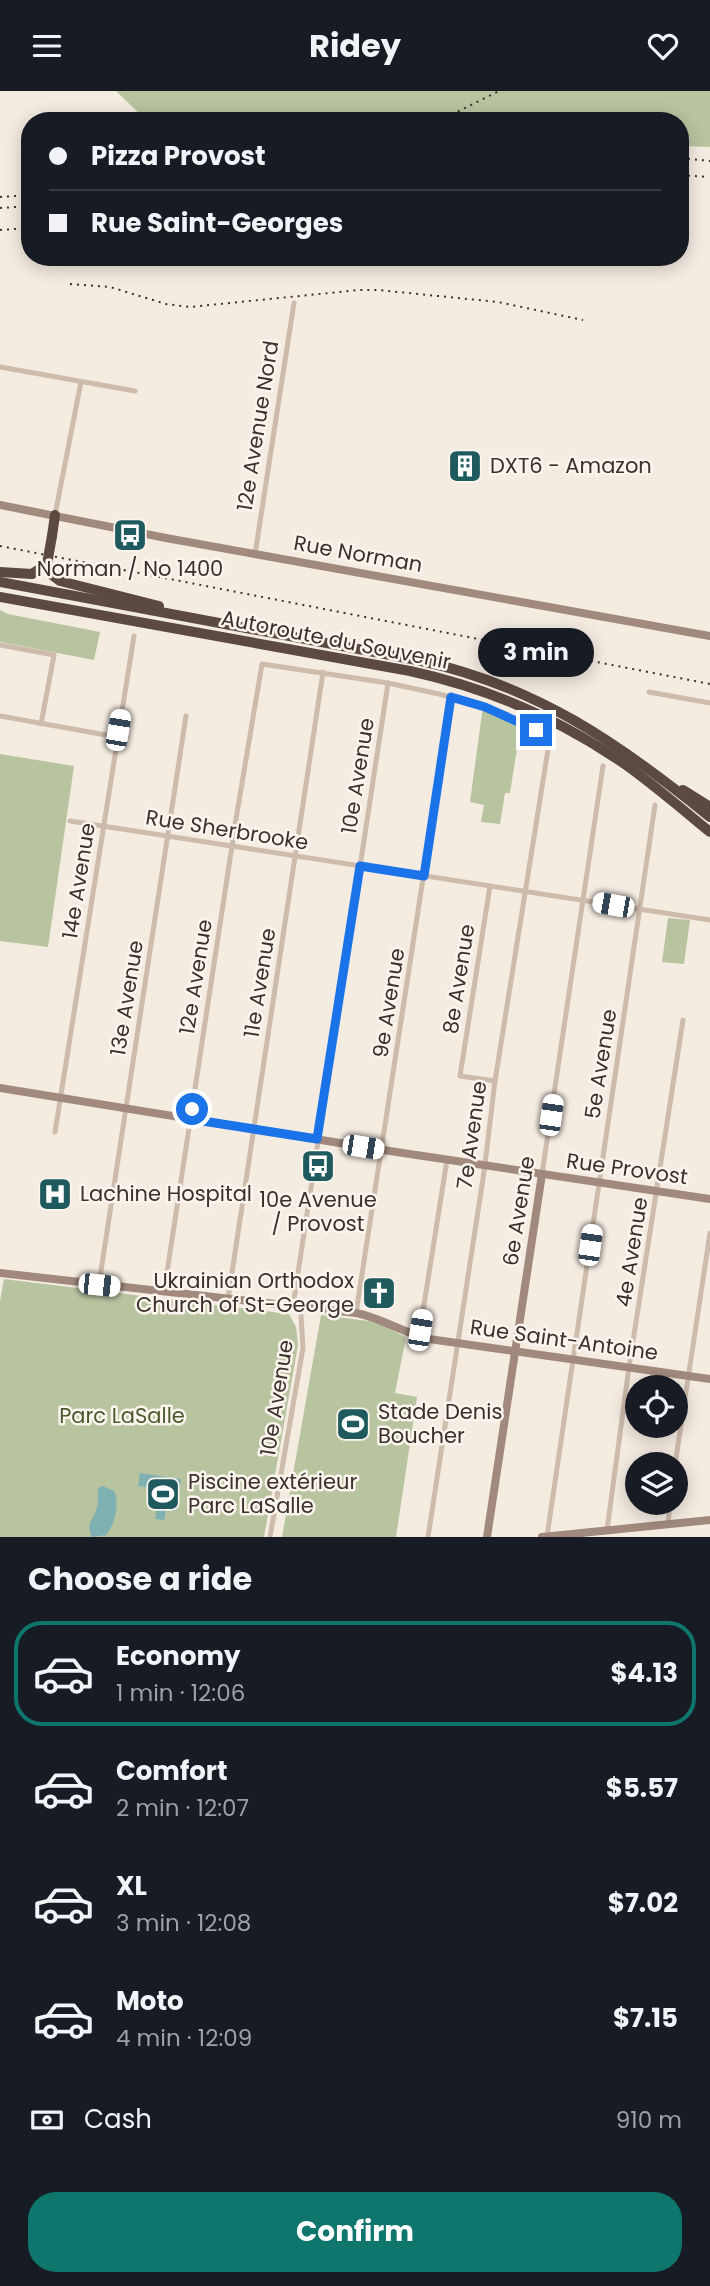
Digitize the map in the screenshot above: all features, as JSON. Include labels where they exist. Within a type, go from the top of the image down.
[{"type":"highway","points":[[0,572],[32,575],[46,566],[55,515]]},
{"type":"highway","points":[[46,566],[54,577],[64,583],[106,591],[227,624]]},
{"type":"highway","name":"Autoroute du Souvenir","points":[[0,582],[429,662],[488,680],[526,695],[581,723],[621,748],[710,817]]},
{"type":"highway","name":"Autoroute du Souvenir","points":[[0,597],[398,669],[469,686],[520,705],[581,736],[633,771],[710,834]]},
{"type":"highway","points":[[667,782],[699,798],[710,807]]},
{"type":"street","name":"12e Avenue Nord","points":[[255,554],[294,303]]},
{"type":"street","points":[[0,367],[135,391]]},
{"type":"street","points":[[55,515],[80,382]]},
{"type":"street","name":"Rue Norman","points":[[0,505],[710,636]]},
{"type":"street","name":"14e Avenue","points":[[55,1132],[134,636]]},
{"type":"street","points":[[0,645],[54,655],[41,724]]},
{"type":"street","name":"12e Avenue","points":[[164,1292],[260,668],[266,663],[323,672]]},
{"type":"street","points":[[323,672],[451,697]]},
{"type":"street","name":"11e Avenue","points":[[228,1299],[323,672]]},
{"type":"street","name":"10e Avenue","points":[[270,1537],[303,1348],[301,1315],[295,1307],[294,1299],[388,683]]},
{"type":"street","points":[[649,692],[710,703]]},
{"type":"street","name":"7e Avenue","points":[[428,1537],[485,1166],[495,1081],[550,737],[485,707],[451,697]]},
{"type":"street","name":"9e Avenue","points":[[356,1313],[451,697]]},
{"type":"street","points":[[0,716],[117,737]]},
{"type":"street","name":"13e Avenue","points":[[99,1285],[186,716]]},
{"type":"street","name":"6e Avenue","points":[[487,1537],[603,766]]},
{"type":"street","name":"5e Avenue","points":[[545,1537],[655,805]]},
{"type":"street","name":"Rue Sherbrooke","points":[[71,821],[710,920]]},
{"type":"street","name":"8e Avenue","points":[[490,886],[460,1076],[495,1081]]},
{"type":"street","name":"4e Avenue","points":[[607,1530],[682,1020]]},
{"type":"street","name":"Rue Provost","points":[[0,1088],[485,1166],[710,1199]]},
{"type":"street","points":[[419,1336],[447,1160]]},
{"type":"street","points":[[688,1375],[710,1233]]},
{"type":"street","name":"Rue Saint-Antoine","points":[[0,1273],[356,1313],[380,1319],[419,1336],[710,1379]]},
{"type":"street","points":[[668,1524],[669,1515]]},
{"type":"street","points":[[545,1537],[710,1520]]},
{"type":"green space","points":[[116,91],[710,91],[710,147],[689,146],[689,112],[138,112]]},
{"type":"green space","points":[[0,610],[8,614],[100,632],[94,660],[0,642]]},
{"type":"green space","points":[[483,706],[521,723],[510,793],[505,793],[500,824],[481,822],[484,805],[470,802]]},
{"type":"green space","points":[[0,754],[74,766],[48,947],[0,941]]},
{"type":"green space","points":[[668,918],[690,920],[684,964],[662,962]]},
{"type":"green space","name":"Parc LaSalle","points":[[4,1279],[289,1314],[296,1327],[298,1345],[264,1537],[0,1537],[0,1301]]},
{"type":"green space","points":[[321,1315],[376,1322],[406,1337],[395,1393],[417,1397],[396,1537],[282,1537]]},
{"type":"water","points":[[140,1473],[181,1479],[179,1492],[138,1486]]},
{"type":"water","points":[[103,1486],[114,1491],[116,1514],[106,1535],[92,1537],[90,1524],[98,1505],[98,1488]]},
{"type":"water","points":[[158,1498],[176,1501],[175,1511],[166,1510],[164,1520],[155,1519]]},
{"type":"railway","points":[[457,112],[499,91]]},
{"type":"railway","points":[[689,159],[710,161]]},
{"type":"railway","points":[[689,176],[708,177]]},
{"type":"railway","points":[[0,197],[21,196]]},
{"type":"railway","points":[[0,208],[21,207]]},
{"type":"railway","points":[[0,230],[21,229]]},
{"type":"railway","points":[[70,284],[110,287],[166,304],[190,307],[378,290],[498,302],[583,320]]},
{"type":"railway","points":[[0,546],[710,684]]},
{"type":"place","name":"DXT6 - Amazon","points":[[465,466]]},
{"type":"place","name":"Norman / No 1400","points":[[130,535]]},
{"type":"place","name":"10e Avenue / Provost","points":[[318,1166]]},
{"type":"place","name":"Lachine Hospital","points":[[55,1194]]},
{"type":"place","name":"Ukrainian Orthodox Church of St-George","points":[[379,1293]]},
{"type":"place","name":"Stade Denis Boucher","points":[[353,1424]]},
{"type":"place","name":"Piscine extérieur Parc LaSalle","points":[[163,1494]]},
{"type":"route","points":[[192,1109],[190,1119],[317,1139],[360,866],[424,876],[451,697],[485,707],[536,730]]}]
